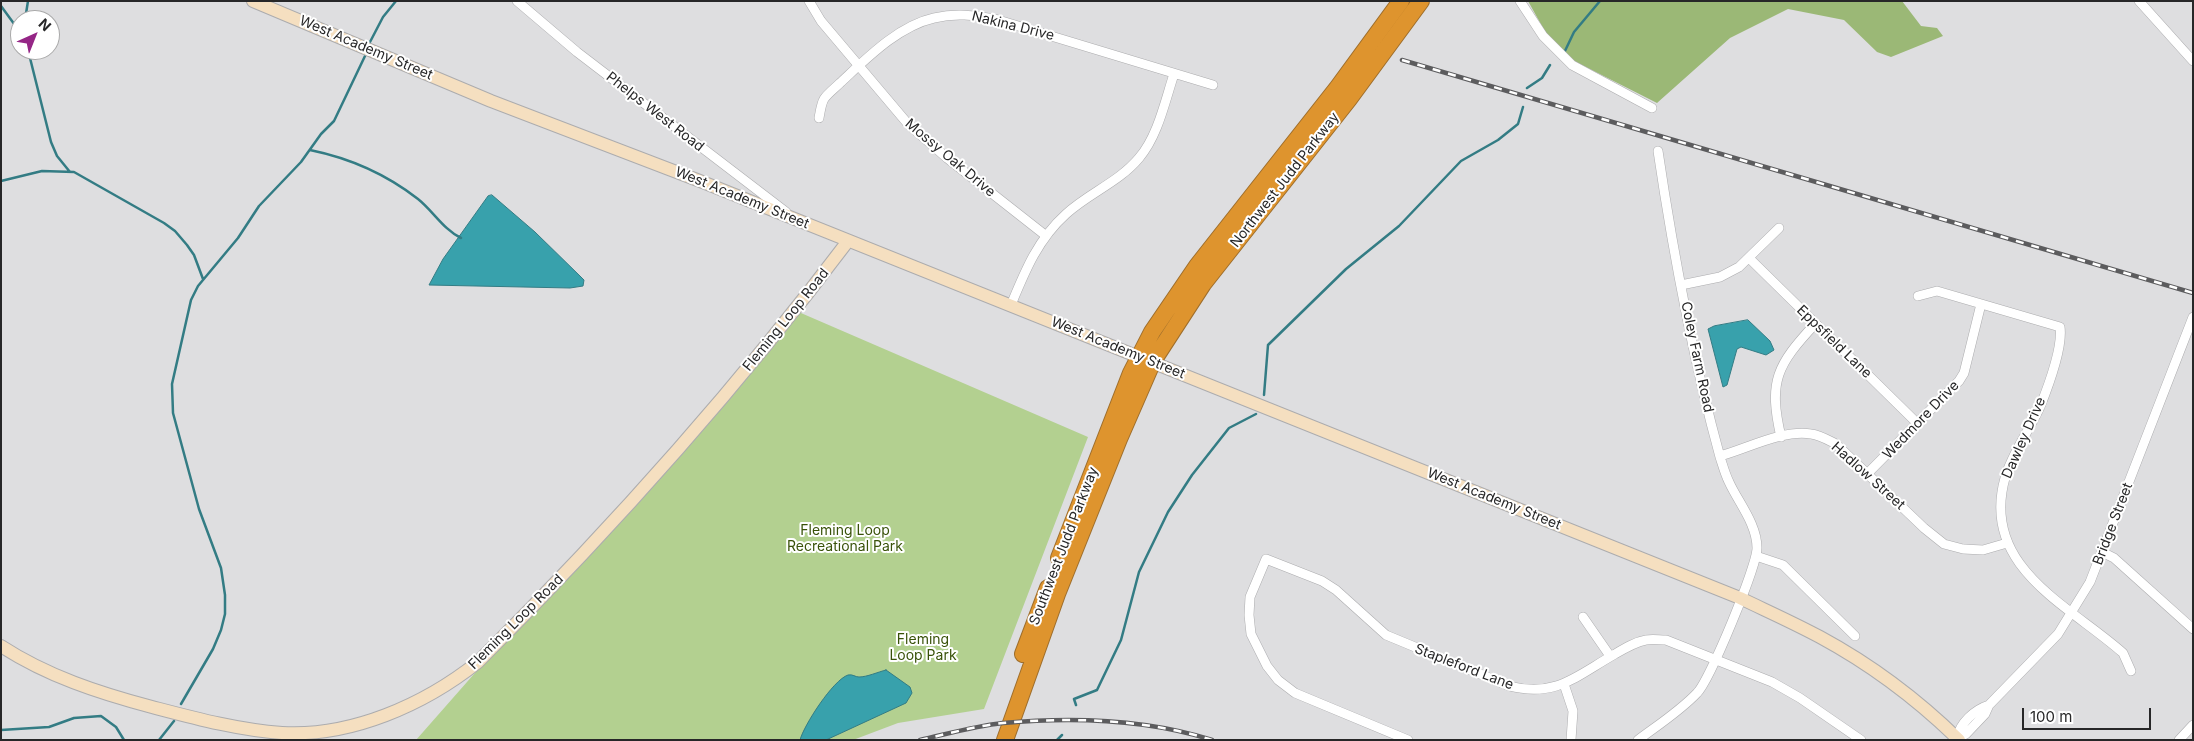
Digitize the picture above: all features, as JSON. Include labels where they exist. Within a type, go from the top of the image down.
[{"type":"highway","name":"Northwest Judd Parkway","points":[[1146,359],[1152,332],[1197,266],[1338,87],[1400,1]]},
{"type":"highway","name":"Northwest Judd Parkway","points":[[1146,359],[1349,99],[1421,1]]},
{"type":"highway","name":"Southwest Judd Parkway","points":[[996,740],[1035,620],[1146,359]]},
{"type":"highway","name":"Southwest Judd Parkway","points":[[1005,740],[1057,594],[1125,422],[1146,359]]},
{"type":"main road","name":"West Academy Street","points":[[253,1],[491,100],[796,219],[1740,598],[1820,637],[1862,662],[1913,700],[1956,739]]},
{"type":"main road","name":"Fleming Loop Road","points":[[3,650],[65,680],[122,699],[193,718],[251,730],[315,736],[397,710],[457,679],[478,662],[621,515],[671,459],[848,241]]},
{"type":"street","name":"Phelps West Road","points":[[517,1],[577,52],[796,219]]},
{"type":"street","name":"Mossy Oak Drive","points":[[809,1],[821,21],[858,67],[908,124],[947,158],[1046,235]]},
{"type":"street","points":[[1520,1],[1543,36],[1572,65],[1652,108]]},
{"type":"street","points":[[2139,1],[2193,61]]},
{"type":"street","name":"Nakina Drive","points":[[819,118],[824,100],[858,67],[891,39],[912,26],[932,18],[968,14],[1029,29],[1213,85]]},
{"type":"street","points":[[1011,305],[1032,255],[1046,235],[1066,213],[1125,172],[1150,143],[1174,74]]},
{"type":"street","name":"Coley Farm Road","points":[[1638,740],[1684,706],[1699,692],[1716,659],[1756,556],[1756,539],[1751,525],[1729,482],[1720,456],[1681,285],[1658,151]]},
{"type":"street","points":[[1681,285],[1729,273],[1750,259],[1779,228]]},
{"type":"street","name":"Eppsfield Lane","points":[[1750,259],[1918,424]]},
{"type":"street","name":"Dawley Drive","points":[[1918,296],[1937,291],[2060,326],[2061,334],[2043,399],[2005,479],[2001,506],[2007,543],[2019,564],[2033,582],[2123,653],[2131,671]]},
{"type":"street","name":"Wedmore Drive","points":[[1868,473],[1951,391],[1964,373],[1981,304]]},
{"type":"street","name":"Bridge Street","points":[[1956,739],[1968,733],[1985,714],[1989,705],[2046,648],[2072,612],[2090,582],[2191,328],[2193,317]]},
{"type":"street","points":[[1781,437],[1775,408],[1778,376],[1790,352],[1815,324]]},
{"type":"street","name":"Hadlow Street","points":[[1720,456],[1781,437],[1809,433],[1820,436],[1836,444],[1924,528],[1944,544],[1963,549],[1983,550],[2007,543]]},
{"type":"street","points":[[2102,552],[2114,558],[2193,629]]},
{"type":"street","points":[[1756,556],[1783,565],[1855,636]]},
{"type":"street","name":"Stapleford Lane","points":[[1408,740],[1295,694],[1278,680],[1266,666],[1251,634],[1249,615],[1250,598],[1266,559],[1322,580],[1336,590],[1371,624],[1386,635],[1500,682],[1525,690],[1539,690],[1564,684],[1631,645],[1647,640],[1666,640],[1772,682],[1800,698],[1861,740]]},
{"type":"street","points":[[1583,617],[1610,656]]},
{"type":"street","points":[[1564,684],[1573,710],[1571,740]]},
{"type":"street","points":[[2179,740],[2193,725]]},
{"type":"street","points":[[1844,740],[1850,732]]},
{"type":"green space","points":[[1528,1],[1902,1],[1921,26],[1937,28],[1943,36],[1891,57],[1877,52],[1844,20],[1788,9],[1730,38],[1657,103],[1574,61],[1552,44]]},
{"type":"green space","name":"Fleming Loop Recreational Park","points":[[794,310],[1088,437],[984,709],[898,723],[853,740],[416,740]]},
{"type":"water","points":[[492,195],[535,232],[584,280],[583,286],[570,288],[429,285],[443,259],[488,196]]},
{"type":"water","points":[[1748,320],[1770,341],[1774,350],[1766,355],[1741,347],[1737,349],[1727,385],[1723,387],[1708,329],[1714,326]]},
{"type":"water","points":[[886,670],[910,687],[912,693],[906,703],[826,740],[800,740],[807,724],[820,704],[842,679],[848,675],[862,677]]},
{"type":"waterway","points":[[27,10],[28,1]]},
{"type":"waterway","points":[[370,42],[383,17],[396,1]]},
{"type":"waterway","points":[[1564,53],[1574,32],[1600,1]]},
{"type":"waterway","points":[[1,6],[10,18]]},
{"type":"waterway","points":[[181,704],[213,649],[225,614],[225,595],[221,568],[199,509],[173,413],[172,384],[191,300],[198,286],[238,238],[259,206],[301,162],[321,134],[334,121],[365,56]]},
{"type":"waterway","points":[[30,60],[51,142],[57,156],[70,172]]},
{"type":"waterway","points":[[1527,88],[1542,78],[1550,65]]},
{"type":"waterway","points":[[1264,395],[1268,345],[1346,269],[1399,226],[1461,161],[1498,140],[1518,124],[1523,107]]},
{"type":"waterway","points":[[310,150],[353,162],[393,182],[418,199],[449,230],[461,238]]},
{"type":"waterway","points":[[1,181],[42,171],[74,172],[175,231],[194,255],[203,279]]},
{"type":"waterway","points":[[1076,705],[1074,699],[1097,690],[1121,640],[1139,572],[1168,512],[1192,475],[1229,428],[1256,414]]},
{"type":"waterway","points":[[1,730],[49,727],[74,718],[101,716],[116,727],[124,740]]},
{"type":"waterway","points":[[159,740],[174,721]]},
{"type":"waterway","points":[[1057,740],[1062,735]]},
{"type":"railway","points":[[1402,60],[2193,293]]},
{"type":"railway","points":[[920,740],[993,724],[1055,720],[1108,721],[1135,724],[1187,733],[1212,740]]},
{"type":"park label","name":"Fleming Loop Park","points":[[923,648]]}]
